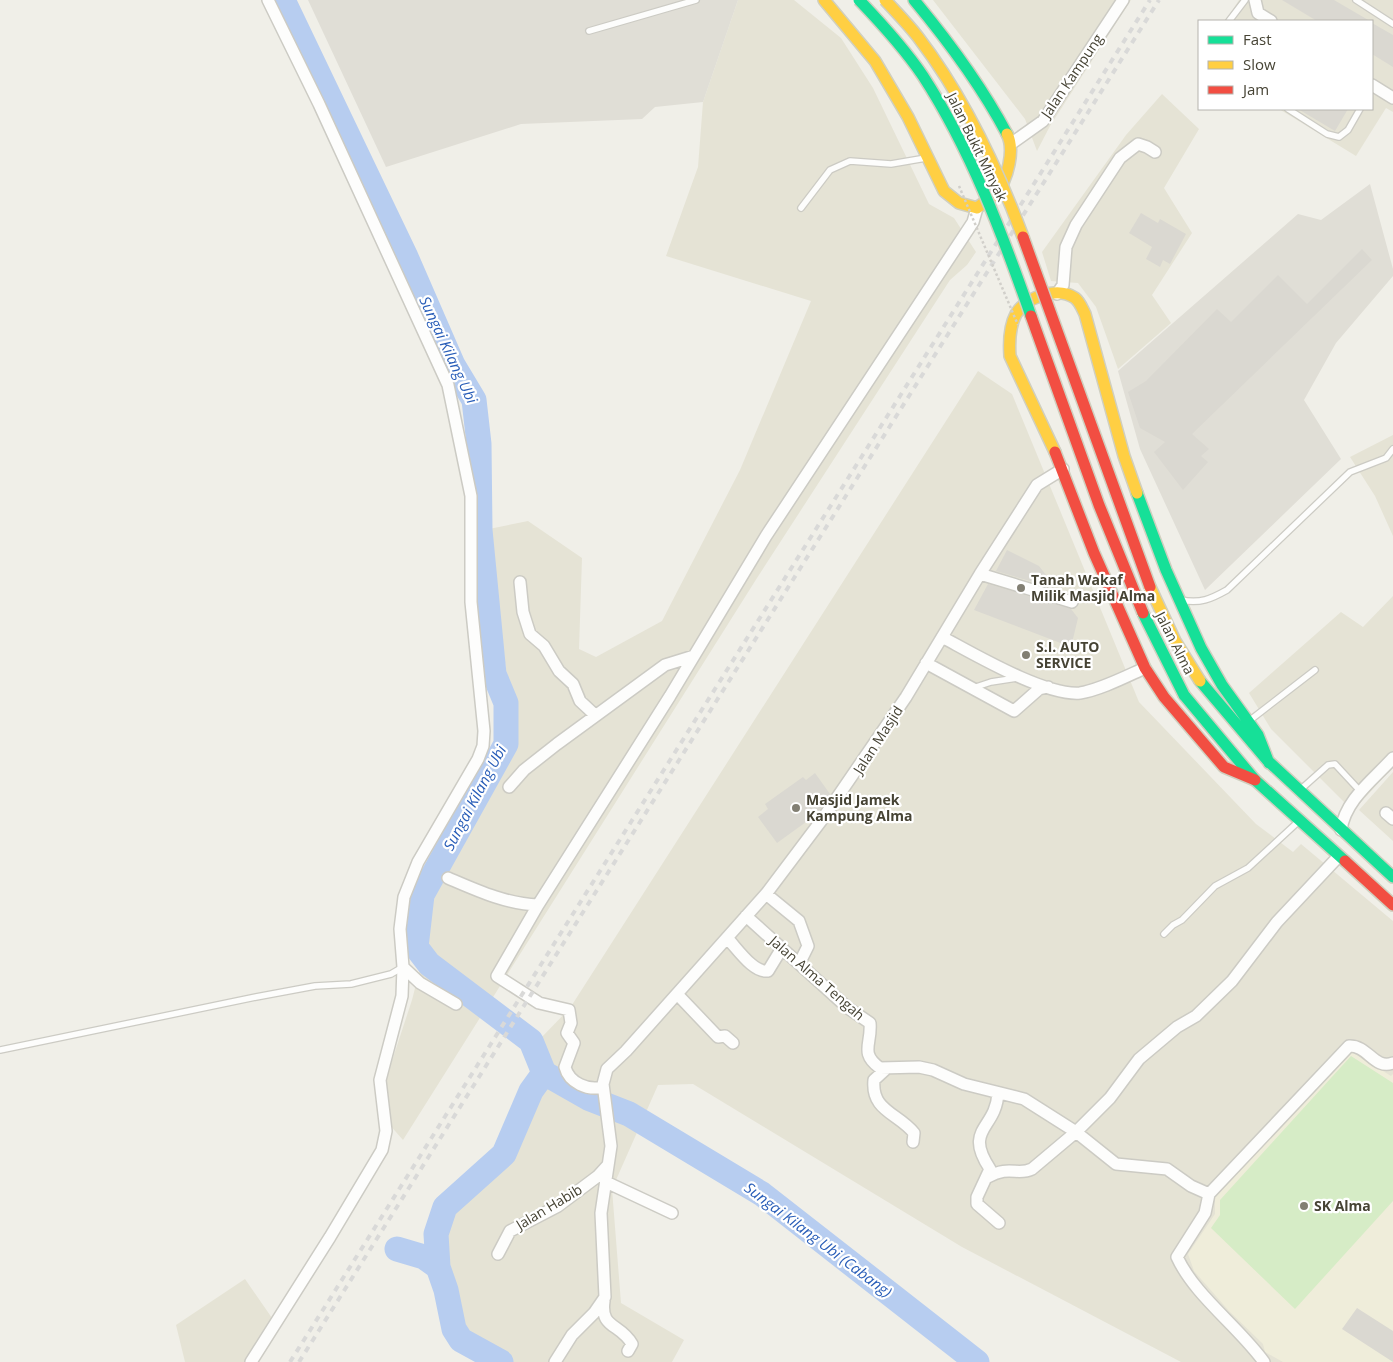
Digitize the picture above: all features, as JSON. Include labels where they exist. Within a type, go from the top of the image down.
[{"type":"main road","points":[[824,0],[875,61],[908,117],[926,158],[944,191],[959,203],[977,208],[996,192],[1009,166],[1012,143],[987,96],[948,41],[914,0]]},
{"type":"main road","name":"Jalan Bukit Minyak","points":[[860,0],[904,49],[941,102],[969,158],[1004,241]]},
{"type":"main road","name":"Jalan Bukit Minyak","points":[[885,0],[918,37],[954,89],[986,149],[1016,222]]},
{"type":"main road","name":"Jalan Alma","points":[[1016,222],[1154,597],[1175,641],[1200,681],[1243,735],[1269,763],[1393,877]]},
{"type":"main road","name":"Jalan Alma","points":[[1004,241],[1137,600],[1184,695],[1255,780],[1298,821],[1393,905]]},
{"type":"main road","points":[[1255,780],[1224,767],[1164,697],[1146,668],[1094,553],[1063,469],[1010,356],[1008,340],[1019,310],[1038,297],[1056,294],[1069,296],[1080,302],[1085,314],[1124,456],[1151,532],[1201,648],[1218,678],[1258,735],[1269,763]]},
{"type":"street","points":[[251,1362],[382,1150],[386,1131],[380,1080],[402,996],[403,967],[400,929],[404,897],[418,862],[478,759],[483,746],[484,731],[471,602],[471,496],[448,385],[319,104],[268,0]]},
{"type":"street","name":"Jalan Kampung","points":[[1012,143],[1043,121],[1122,0]]},
{"type":"street","points":[[1255,0],[1258,13],[1269,20]]},
{"type":"street","points":[[1373,87],[1393,98]]},
{"type":"street","points":[[1056,294],[1063,285],[1066,247],[1073,232],[1120,158],[1138,144],[1148,147],[1155,152]]},
{"type":"street","points":[[628,1351],[632,1344],[627,1335],[607,1322],[602,1313],[605,1296],[601,1213],[611,1146],[603,1089],[588,1087],[568,1075],[565,1067],[574,1043],[567,1033],[571,1024],[569,1010],[539,1003],[497,976],[538,905],[694,656],[766,536],[973,222],[977,208]]},
{"type":"street","name":"Jalan Masjid","points":[[603,1089],[607,1069],[626,1051],[766,894],[850,782],[1037,485],[1063,469]]},
{"type":"street","points":[[980,574],[1072,602]]},
{"type":"street","points":[[520,582],[523,612],[530,634],[544,646],[559,670],[573,684],[580,701],[595,715]]},
{"type":"street","points":[[942,637],[1025,678],[1048,687],[1079,693],[1146,668]]},
{"type":"street","points":[[510,787],[524,770],[595,715],[665,665],[694,656]]},
{"type":"street","points":[[926,663],[1014,711],[1039,689],[1048,687]]},
{"type":"street","points":[[1341,830],[1343,816],[1348,806],[1393,758]]},
{"type":"street","points":[[988,1177],[1006,1169],[1025,1173],[1076,1132],[1110,1098],[1139,1059],[1177,1027],[1196,1016],[1232,981],[1278,922],[1338,857]]},
{"type":"street","points":[[448,878],[484,894],[538,905]]},
{"type":"street","points":[[766,894],[802,926],[808,946],[800,962]]},
{"type":"street","name":"Jalan Alma Tengah","points":[[746,916],[800,962],[848,1008],[870,1023],[871,1035],[866,1047],[869,1058],[880,1068],[887,1068]]},
{"type":"street","points":[[727,938],[757,969],[764,972],[768,972],[782,948]]},
{"type":"street","points":[[403,967],[420,983],[456,1004]]},
{"type":"street","points":[[677,994],[718,1038],[724,1036],[733,1042]]},
{"type":"street","points":[[1264,1362],[1249,1341],[1185,1274],[1177,1257],[1205,1213],[1209,1194],[1349,1046],[1356,1046],[1365,1050],[1378,1064],[1386,1066],[1393,1064]]},
{"type":"street","points":[[913,1142],[914,1133],[907,1124],[875,1100],[874,1080],[887,1068],[918,1067],[933,1070],[964,1084],[1024,1099],[1076,1132],[1116,1164],[1168,1170],[1191,1186],[1209,1194]]},
{"type":"street","points":[[998,1093],[997,1106],[993,1116],[982,1127],[979,1141],[979,1150],[990,1169],[988,1177],[977,1197],[977,1204],[999,1223]]},
{"type":"street","name":"Jalan Habib","points":[[498,1254],[510,1231],[558,1206],[598,1176],[608,1166]]},
{"type":"street","points":[[606,1182],[672,1213]]},
{"type":"street","points":[[555,1362],[572,1335],[594,1313],[605,1296]]},
{"type":"lane","points":[[589,31],[696,0]]},
{"type":"lane","points":[[1230,20],[1245,0]]},
{"type":"lane","points":[[1356,0],[1393,24]]},
{"type":"lane","points":[[1290,110],[1327,134],[1339,137],[1348,130],[1359,110]]},
{"type":"lane","points":[[801,208],[830,170],[850,161],[891,164],[926,158]]},
{"type":"lane","points":[[1179,599],[1192,602],[1207,601],[1227,590],[1350,472],[1386,458],[1393,449]]},
{"type":"lane","points":[[1248,722],[1314,670]]},
{"type":"lane","points":[[971,688],[1005,679],[1025,678]]},
{"type":"lane","points":[[1299,791],[1328,765],[1335,764],[1361,792]]},
{"type":"lane","points":[[1164,934],[1173,925],[1182,920],[1215,886],[1248,868],[1298,821]]},
{"type":"lane","points":[[0,1050],[256,996],[315,986],[350,984],[391,974],[403,967]]},
{"type":"path","points":[[959,186],[1019,327]]},
{"type":"shaded area","points":[[308,0],[738,0],[703,102],[655,107],[642,119],[521,124],[386,167]]},
{"type":"shaded area","points":[[738,0],[794,0],[841,38],[873,88],[929,204],[954,218],[976,252],[967,265],[950,280],[757,578],[403,1140],[388,1123],[386,1079],[412,1000],[426,945],[429,909],[447,868],[515,745],[489,529],[528,521],[582,558],[579,649],[596,657],[662,621],[740,470],[811,301],[666,256],[698,167],[703,102]]},
{"type":"shaded area","points":[[933,0],[1131,0],[1050,126],[1037,151],[1025,119]]},
{"type":"shaded area","points":[[1239,0],[1393,0],[1393,112],[1386,108],[1356,156],[1281,110],[1373,110],[1373,20],[1226,20]]},
{"type":"shaded area","points":[[1162,94],[1199,129],[1164,188],[1192,233],[1152,295],[1171,323],[1118,369],[1096,307],[1078,283],[1051,281],[1042,252],[1126,135]]},
{"type":"shaded area","points":[[1370,184],[1393,269],[1393,276],[1336,343],[1304,400],[1341,459],[1205,590],[1140,449],[1118,371],[1298,214],[1321,220]]},
{"type":"shaded area","points":[[978,371],[1012,394],[1139,702],[1256,824],[1293,852],[1301,844],[1393,921],[1393,1362],[1181,1362],[962,1247],[693,1084],[658,1085],[612,1189],[621,1303],[684,1340],[672,1362],[492,1362],[460,1348],[452,1286],[444,1260],[445,1230],[456,1205],[511,1157],[555,1068],[540,1039],[570,1008]]},
{"type":"shaded area","points":[[1393,435],[1393,536],[1375,496],[1350,457]]},
{"type":"shaded area","points":[[1393,596],[1393,767],[1353,811],[1271,729],[1249,693],[1341,612],[1363,627]]},
{"type":"shaded area","points":[[1393,772],[1393,841],[1359,810]]},
{"type":"shaded area","name":"SK Alma","points":[[1350,1051],[1391,1076],[1393,1074],[1393,1362],[1283,1362],[1265,1352],[1263,1344],[1229,1311],[1194,1271],[1188,1254],[1215,1214],[1215,1198]]},
{"type":"shaded area","points":[[245,1279],[272,1318],[247,1362],[185,1362],[176,1325]]},
{"type":"green space","points":[[1351,1056],[1393,1083],[1393,1201],[1295,1309],[1211,1228],[1220,1215],[1220,1200]]},
{"type":"building","points":[[1282,0],[1334,0],[1368,20],[1315,20]]},
{"type":"building","points":[[1373,24],[1393,35],[1393,67],[1373,55]]},
{"type":"building","points":[[1300,110],[1347,110],[1335,131]]},
{"type":"building","points":[[1141,213],[1158,223],[1160,219],[1186,234],[1170,264],[1163,260],[1160,267],[1146,259],[1152,247],[1129,233]]},
{"type":"building","points":[[1362,249],[1372,260],[1192,434],[1209,449],[1201,456],[1208,462],[1183,490],[1154,452],[1165,442],[1140,428],[1128,392],[1146,381],[1217,309],[1231,322],[1278,275],[1307,304]]},
{"type":"building","points":[[1007,550],[1039,566],[1057,589],[996,571]]},
{"type":"building","name":"Tanah Wakaf Milik Masjid Alma","points":[[988,584],[1071,609],[1078,618],[1071,647],[974,610]]},
{"type":"building","name":"Masjid Jamek Kampung Alma","points":[[815,773],[830,794],[817,814],[777,843],[758,817],[768,809],[765,804],[803,777],[806,780]]},
{"type":"building","points":[[1357,1308],[1393,1331],[1393,1362],[1342,1329]]},
{"type":"waterway","name":"Sungai Kilang Ubi","points":[[283,0],[406,257],[453,365],[474,400],[479,444],[480,530],[494,674],[506,703],[506,744],[422,895],[416,947],[429,964],[531,1041],[544,1073],[531,1091],[504,1154],[445,1207],[436,1234],[438,1267],[446,1290],[454,1329],[461,1340],[501,1362]]},
{"type":"waterway","name":"Sungai Kilang Ubi (Cabang)","points":[[544,1073],[588,1098],[629,1114],[762,1194],[977,1362]]},
{"type":"waterway","points":[[397,1249],[424,1257],[438,1267]]},
{"type":"railway","points":[[290,1362],[1150,0]]},
{"type":"railway","points":[[299,1362],[1159,0]]},
{"type":"traffic: fast","points":[[859,0],[916,66],[956,133],[997,223],[1031,316]]},
{"type":"traffic: fast","points":[[914,0],[964,64],[1007,134]]},
{"type":"traffic: fast","points":[[1137,493],[1166,570],[1201,648],[1222,685],[1258,735],[1269,763]]},
{"type":"traffic: fast","points":[[1143,613],[1184,695]]},
{"type":"traffic: fast","points":[[1200,681],[1267,760],[1393,877]]},
{"type":"traffic: fast","points":[[1184,695],[1255,780],[1345,861]]},
{"type":"traffic: slow","points":[[824,0],[875,61],[908,117],[944,191],[959,203],[977,208],[994,195],[1000,187],[1009,164],[1010,148],[1007,134]]},
{"type":"traffic: slow","points":[[885,0],[918,37],[965,108],[1002,185],[1023,237]]},
{"type":"traffic: slow","points":[[1055,452],[1010,356],[1010,340],[1014,319],[1021,308],[1034,298],[1051,293],[1060,293],[1075,298],[1080,303],[1085,314],[1124,456],[1137,493]]},
{"type":"traffic: slow","points":[[1150,587],[1175,641],[1200,681]]},
{"type":"traffic: jam","points":[[1023,237],[1150,587]]},
{"type":"traffic: jam","points":[[1031,316],[1099,505],[1143,613]]},
{"type":"traffic: jam","points":[[1055,452],[1094,553],[1145,668],[1164,697],[1224,767],[1255,780]]},
{"type":"traffic: jam","points":[[1345,861],[1393,905]]},
{"type":"place","name":"Tanah Wakaf Milik Masjid Alma","points":[[1021,588]]},
{"type":"place","name":"S.I. AUTO SERVICE","points":[[1026,655]]},
{"type":"place","name":"Masjid Jamek Kampung Alma","points":[[796,808]]},
{"type":"place","name":"SK Alma","points":[[1304,1206]]}]
